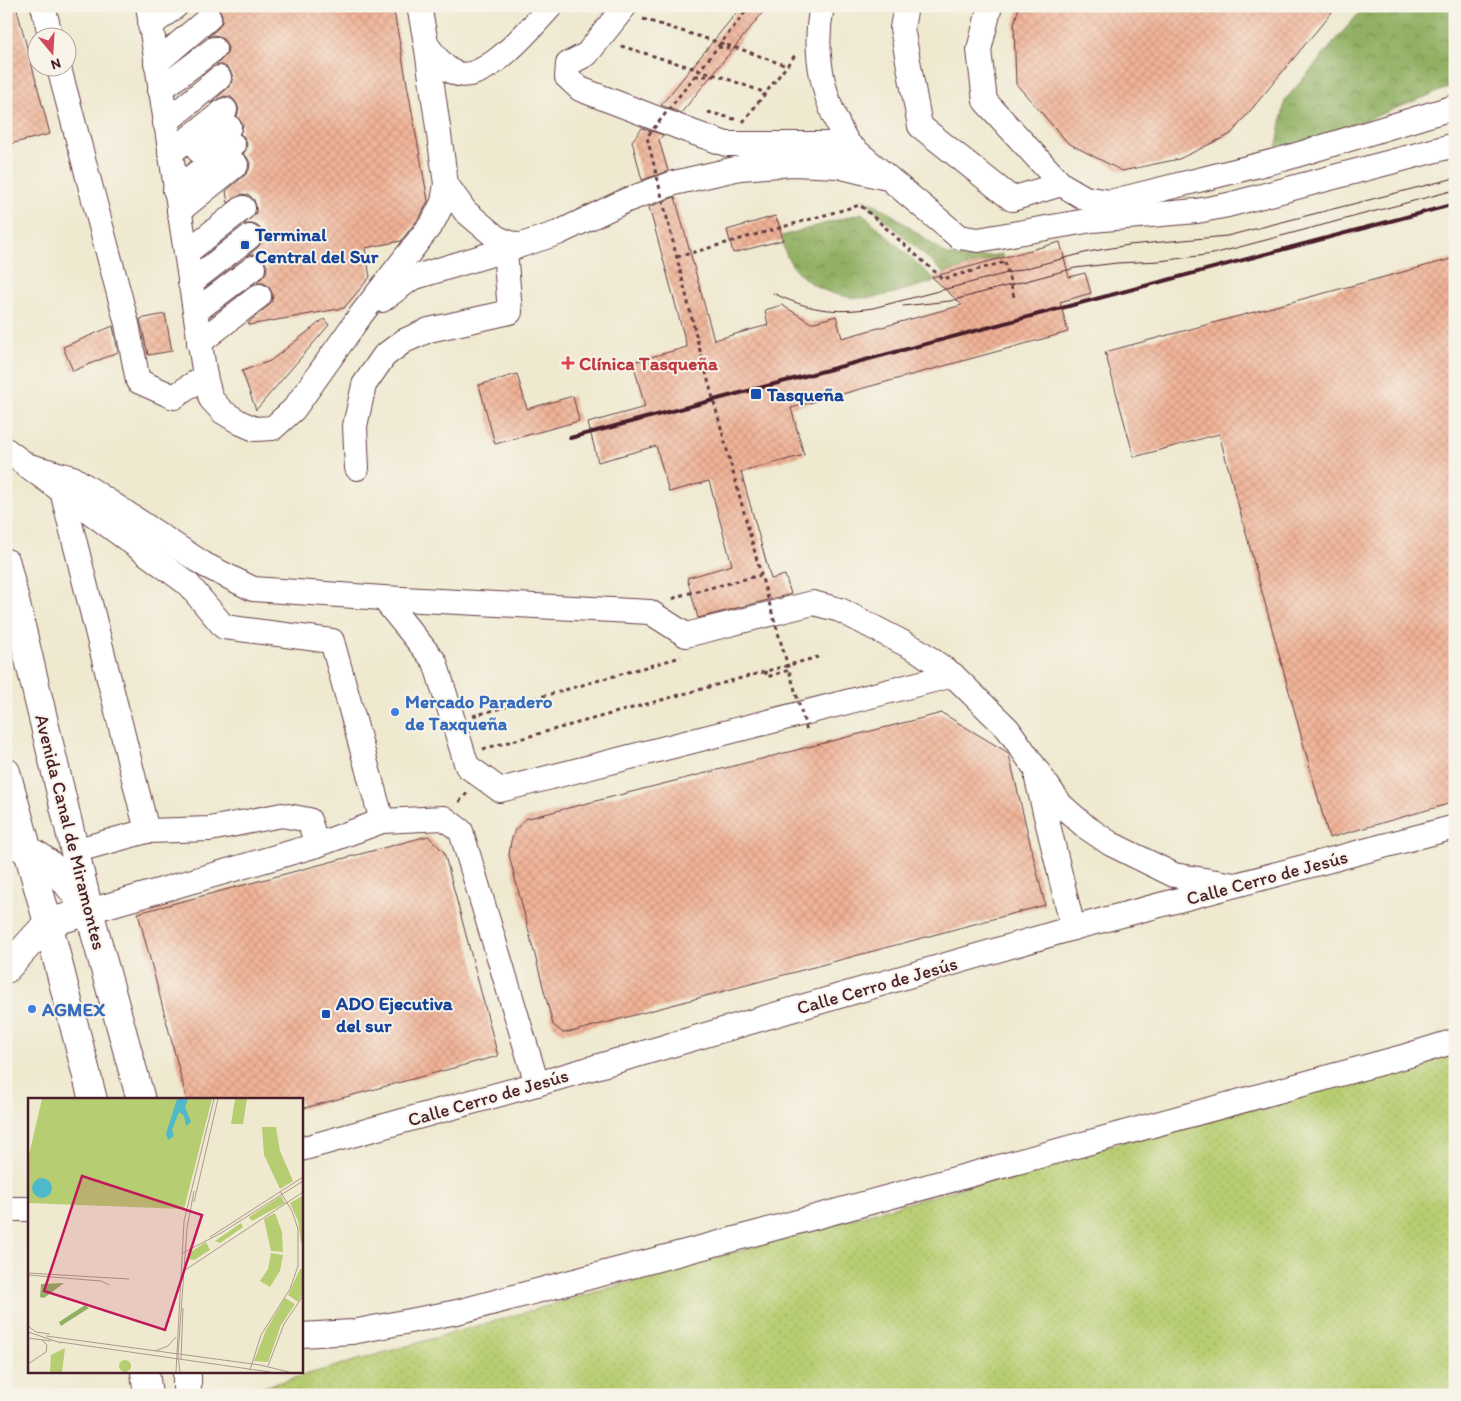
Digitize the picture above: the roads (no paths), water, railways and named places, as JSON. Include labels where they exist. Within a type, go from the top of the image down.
[{"type":"main road","name":"Avenida Canal de Miramontes","points":[[6,562],[89,911],[140,1098]]},
{"type":"main road","points":[[6,772],[16,846],[48,923],[92,1098]]},
{"type":"main road","points":[[6,969],[48,923],[89,911],[67,882],[55,870],[16,846]]},
{"type":"main road","points":[[145,1374],[148,1395]]},
{"type":"main road","points":[[186,1374],[187,1395]]},
{"type":"street","points":[[43,6],[48,28]]},
{"type":"street","points":[[62,78],[127,324],[138,381],[174,397],[176,6]]},
{"type":"street","points":[[174,181],[211,399],[223,412],[240,423],[254,429],[273,428],[294,409],[360,316],[433,222],[444,202],[446,184],[419,6]]},
{"type":"street","points":[[426,43],[442,64],[454,72],[464,75],[475,72],[488,67],[500,58],[551,6]]},
{"type":"street","points":[[906,6],[902,28],[920,126],[1012,199],[1061,184]]},
{"type":"street","points":[[990,6],[979,50],[985,101],[1061,184],[1085,198],[1110,202],[1282,160],[1455,107]]},
{"type":"street","points":[[632,12],[587,54],[568,64],[567,77],[580,89],[726,144],[848,144]]},
{"type":"street","points":[[820,17],[818,61],[836,124],[848,144],[959,238],[978,240],[1092,220],[1197,211],[1228,205],[1455,145]]},
{"type":"street","points":[[174,181],[234,159]]},
{"type":"street","points":[[174,181],[234,159]]},
{"type":"street","points":[[174,181],[234,159]]},
{"type":"street","points":[[174,181],[234,159]]},
{"type":"street","points":[[174,181],[234,159]]},
{"type":"street","points":[[174,181],[234,159]]},
{"type":"street","points":[[174,181],[234,159]]},
{"type":"street","points":[[174,181],[234,159]]},
{"type":"street","points":[[174,181],[234,159]]},
{"type":"street","points":[[360,316],[412,278],[558,233],[627,200],[674,184],[740,168],[792,164],[838,166],[886,177]]},
{"type":"street","points":[[446,184],[465,211],[511,248]]},
{"type":"street","points":[[357,468],[355,426],[364,385],[384,356],[404,341],[429,330],[510,312],[511,248]]},
{"type":"street","points":[[6,450],[188,584],[224,627],[332,641],[382,821]]},
{"type":"street","points":[[26,465],[73,478],[205,565],[253,589],[650,612],[686,635],[813,603],[840,610],[919,651],[953,676],[1008,729],[1061,805],[1086,827],[1111,844],[1174,875],[1235,885]]},
{"type":"street","points":[[62,491],[147,831]]},
{"type":"street","points":[[383,598],[435,662],[467,766],[500,790],[953,676]]},
{"type":"street","points":[[1033,765],[1073,928]]},
{"type":"street","points":[[74,851],[147,831],[210,830],[282,815],[309,820],[317,845]]},
{"type":"street","points":[[89,911],[317,845],[382,821],[444,818],[461,831],[537,1084]]},
{"type":"street","name":"Calle Cerro de Jesús","points":[[302,1149],[537,1084],[1073,928],[1455,827]]},
{"type":"street","points":[[302,1336],[352,1332],[456,1312],[786,1225],[1455,1041]]},
{"type":"street","points":[[6,1210],[28,1209]]},
{"type":"tram line","points":[[773,293],[786,299],[821,309],[846,311],[873,308],[1088,252],[1129,245],[1227,236],[1455,178]]},
{"type":"tram line","points":[[903,306],[950,301],[1075,268],[1117,263],[1160,261],[1213,254],[1455,190]]},
{"type":"railway","points":[[570,438],[1455,204]]},
{"type":"place","name":"Terminal Central del Sur","points":[[245,245]]},
{"type":"place","name":"Clínica Tasqueña","points":[[568,363]]},
{"type":"place","name":"Tasqueña","points":[[756,394]]},
{"type":"place","name":"Mercado Paradero de Taxqueña","points":[[395,712]]},
{"type":"place","name":"AGMEX","points":[[32,1009]]},
{"type":"place","name":"ADO Ejecutiva del sur","points":[[326,1014]]}]
